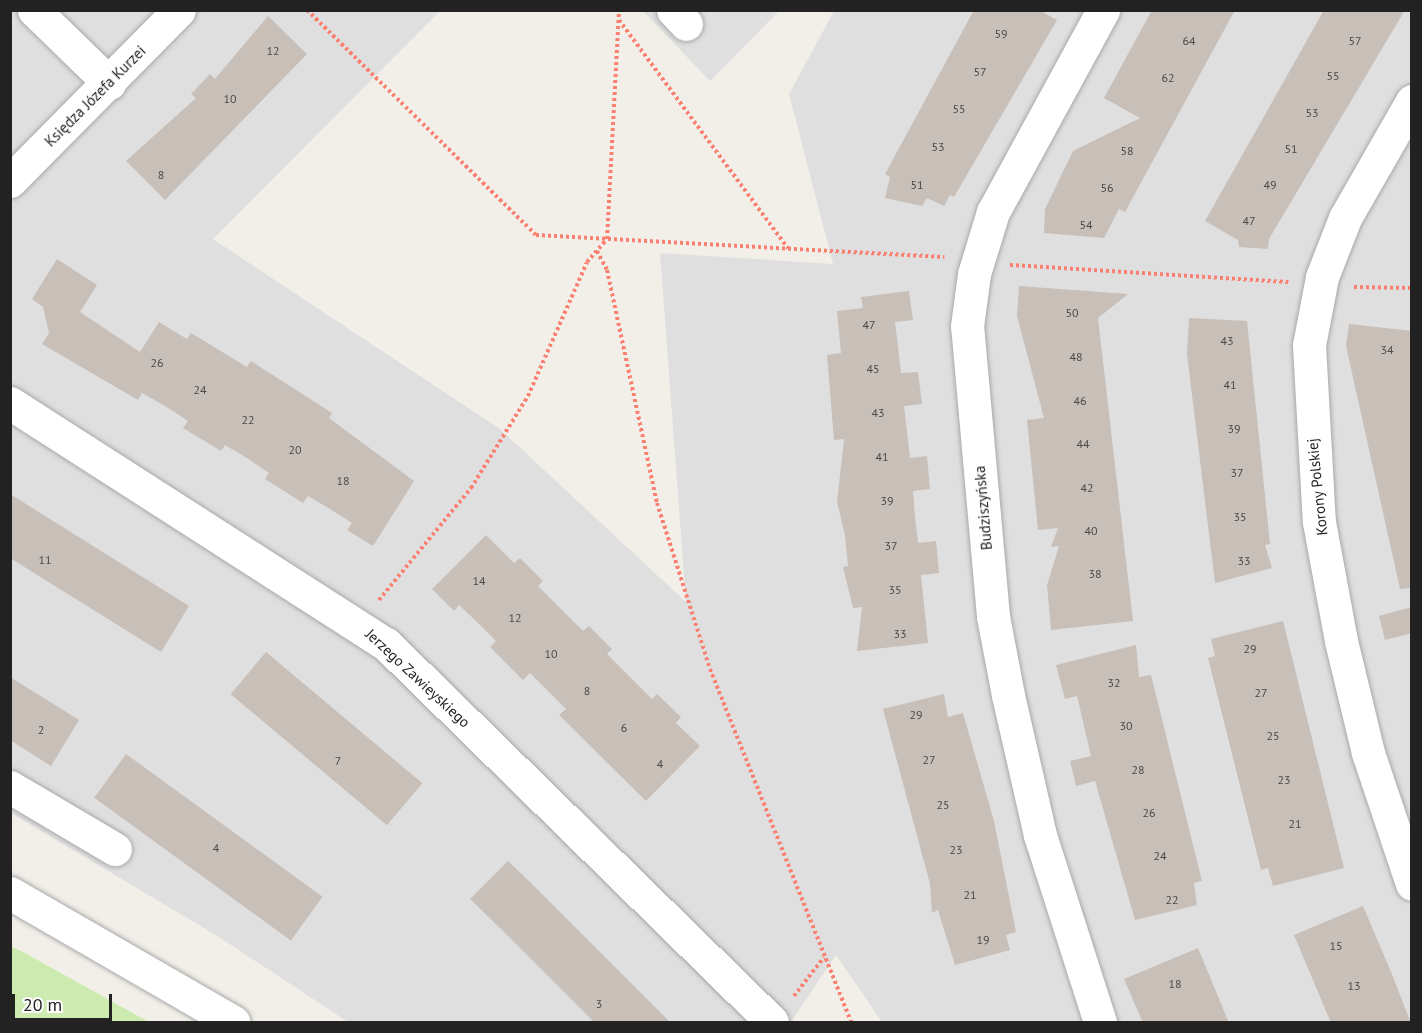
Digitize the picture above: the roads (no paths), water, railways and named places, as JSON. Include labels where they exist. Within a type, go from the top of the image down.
[{"type":"street","points":[[34,10],[109,83]]},
{"type":"street","name":"Księdza Józefa Kurzei","points":[[10,181],[179,10]]},
{"type":"street","name":"Budziszyńska","points":[[1100,1023],[1040,835],[1008,695],[993,616],[967,326],[974,274],[993,212],[1103,10]]},
{"type":"street","name":"Korony Polskiej","points":[[1412,101],[1345,218],[1322,278],[1309,345],[1319,522],[1341,641],[1368,753],[1412,884]]},
{"type":"street","name":"Jerzego Zawieyskiego","points":[[10,403],[361,625],[772,1022]]},
{"type":"street","points":[[10,787],[115,849]]},
{"type":"street","points":[[15,897],[233,1023]]}]
